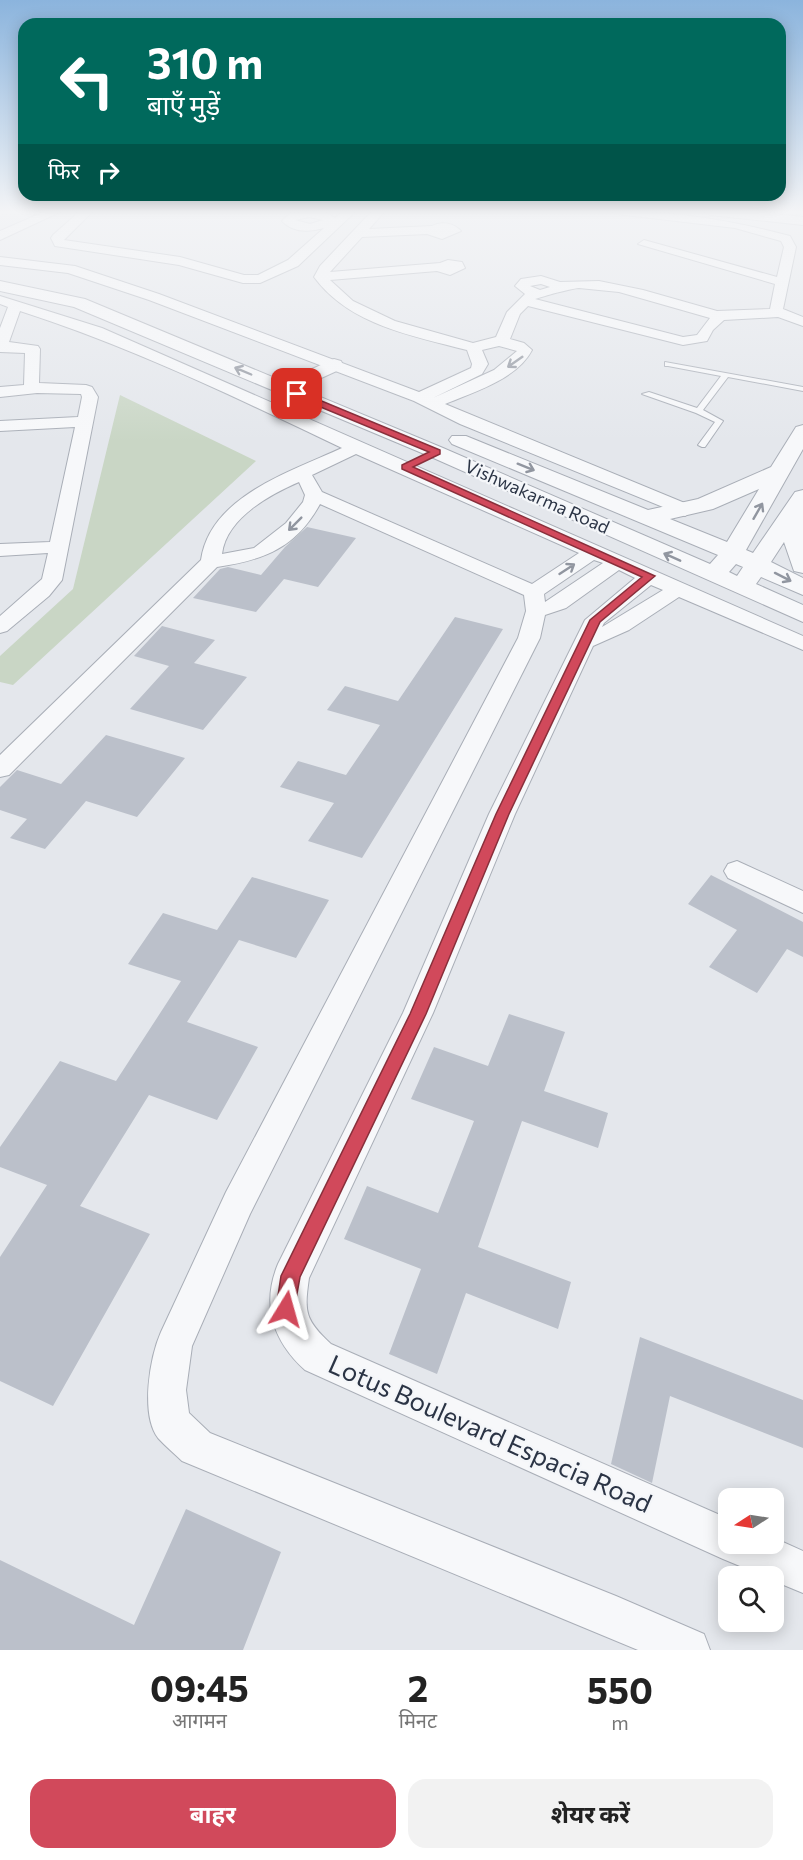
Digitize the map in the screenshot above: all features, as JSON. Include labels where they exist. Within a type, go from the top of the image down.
[{"type":"street","name":"Vishwakarma Road","points":[[75,288],[106,296],[306,379],[439,439],[713,575],[803,614]]},
{"type":"street","points":[[126,288],[427,401],[466,421],[685,510]]},
{"type":"street","points":[[331,288],[365,313],[475,348],[491,342],[501,342],[519,346],[525,350],[524,354],[489,378],[427,401]]},
{"type":"street","points":[[501,342],[514,312],[530,297],[553,292],[553,288]]},
{"type":"street","points":[[628,288],[721,315],[777,313],[803,322]]},
{"type":"street","points":[[777,313],[781,288]]},
{"type":"street","points":[[38,388],[30,382],[33,349],[0,347],[9,296],[240,393],[356,448],[405,467],[803,644]]},
{"type":"street","name":"Vishwakarma Road","points":[[9,296],[79,303],[439,439],[499,456],[758,564],[803,588]]},
{"type":"street","points":[[530,297],[683,341],[702,338],[707,328],[721,315]]},
{"type":"street","points":[[427,401],[477,371],[480,364],[474,354],[475,348]]},
{"type":"street","points":[[306,379],[334,366]]},
{"type":"street","points":[[0,392],[38,388],[79,390],[89,393],[52,580],[42,592],[0,627]]},
{"type":"street","points":[[466,421],[499,456]]},
{"type":"street","points":[[0,426],[85,422]]},
{"type":"street","points":[[713,575],[733,554],[803,431]]},
{"type":"street","points":[[405,467],[439,439]]},
{"type":"street","points":[[211,562],[214,543],[219,533],[253,499],[265,491],[356,448]]},
{"type":"street","points":[[0,769],[211,562],[247,556],[275,544],[301,518],[312,503],[314,495],[312,470]]},
{"type":"street","points":[[646,517],[685,510],[721,499],[781,471]]},
{"type":"street","points":[[314,495],[535,601],[559,604],[618,562]]},
{"type":"street","points":[[801,559],[796,542],[802,499]]},
{"type":"street","points":[[742,587],[802,499]]},
{"type":"street","points":[[0,550],[60,547]]},
{"type":"street","points":[[594,551],[535,601],[529,638],[238,1203],[174,1345],[167,1390],[171,1424],[196,1447],[616,1618],[688,1650]]},
{"type":"street","name":"Lotus Boulevard Espacia Road","points":[[650,576],[595,620],[502,814],[418,1014],[291,1276],[286,1309],[296,1338],[318,1357],[718,1535]]},
{"type":"street","points":[[585,642],[622,626],[678,589]]},
{"type":"street","points":[[737,871],[803,903]]},
{"type":"street","points":[[761,1554],[803,1572]]},
{"type":"lane","points":[[668,364],[803,389]]},
{"type":"lane","points":[[699,411],[726,375]]},
{"type":"lane","points":[[645,394],[699,411],[719,421],[702,444]]},
{"type":"green space","points":[[120,395],[256,461],[13,685],[0,682],[0,656],[73,589]]},
{"type":"building","points":[[307,527],[356,538],[318,587],[284,579],[256,612],[193,598],[220,569],[228,567],[261,575],[285,547]]},
{"type":"building","points":[[455,617],[503,629],[362,858],[308,841],[334,803],[280,787],[298,761],[346,775],[380,725],[327,710],[345,686],[398,701]]},
{"type":"building","points":[[162,626],[215,640],[194,663],[247,677],[203,730],[130,709],[169,666],[134,656]]},
{"type":"building","points":[[106,735],[185,758],[137,817],[86,801],[45,849],[10,838],[27,819],[0,810],[0,787],[17,770],[61,784]]},
{"type":"building","points":[[711,875],[803,922],[803,957],[787,949],[757,993],[709,967],[737,930],[688,904]]},
{"type":"building","points":[[252,877],[329,900],[296,958],[239,940],[187,1022],[258,1047],[217,1120],[149,1095],[80,1206],[150,1234],[53,1406],[0,1381],[0,1257],[47,1185],[0,1167],[0,1147],[60,1061],[116,1081],[181,981],[128,964],[163,913],[217,930]]},
{"type":"building","points":[[509,1014],[565,1032],[544,1091],[608,1113],[598,1148],[522,1121],[478,1247],[571,1282],[558,1329],[466,1293],[437,1374],[389,1354],[421,1269],[344,1239],[367,1186],[438,1213],[474,1121],[411,1099],[434,1047],[488,1066]]},
{"type":"building","points":[[640,1337],[803,1400],[803,1448],[670,1396],[652,1483],[611,1464]]},
{"type":"building","points":[[186,1509],[281,1552],[243,1650],[0,1650],[0,1560],[134,1625]]},
{"type":"route","points":[[286,1309],[291,1276],[339,1182],[418,1014],[502,814],[595,620],[650,576],[405,467],[436,452],[297,394]]}]
